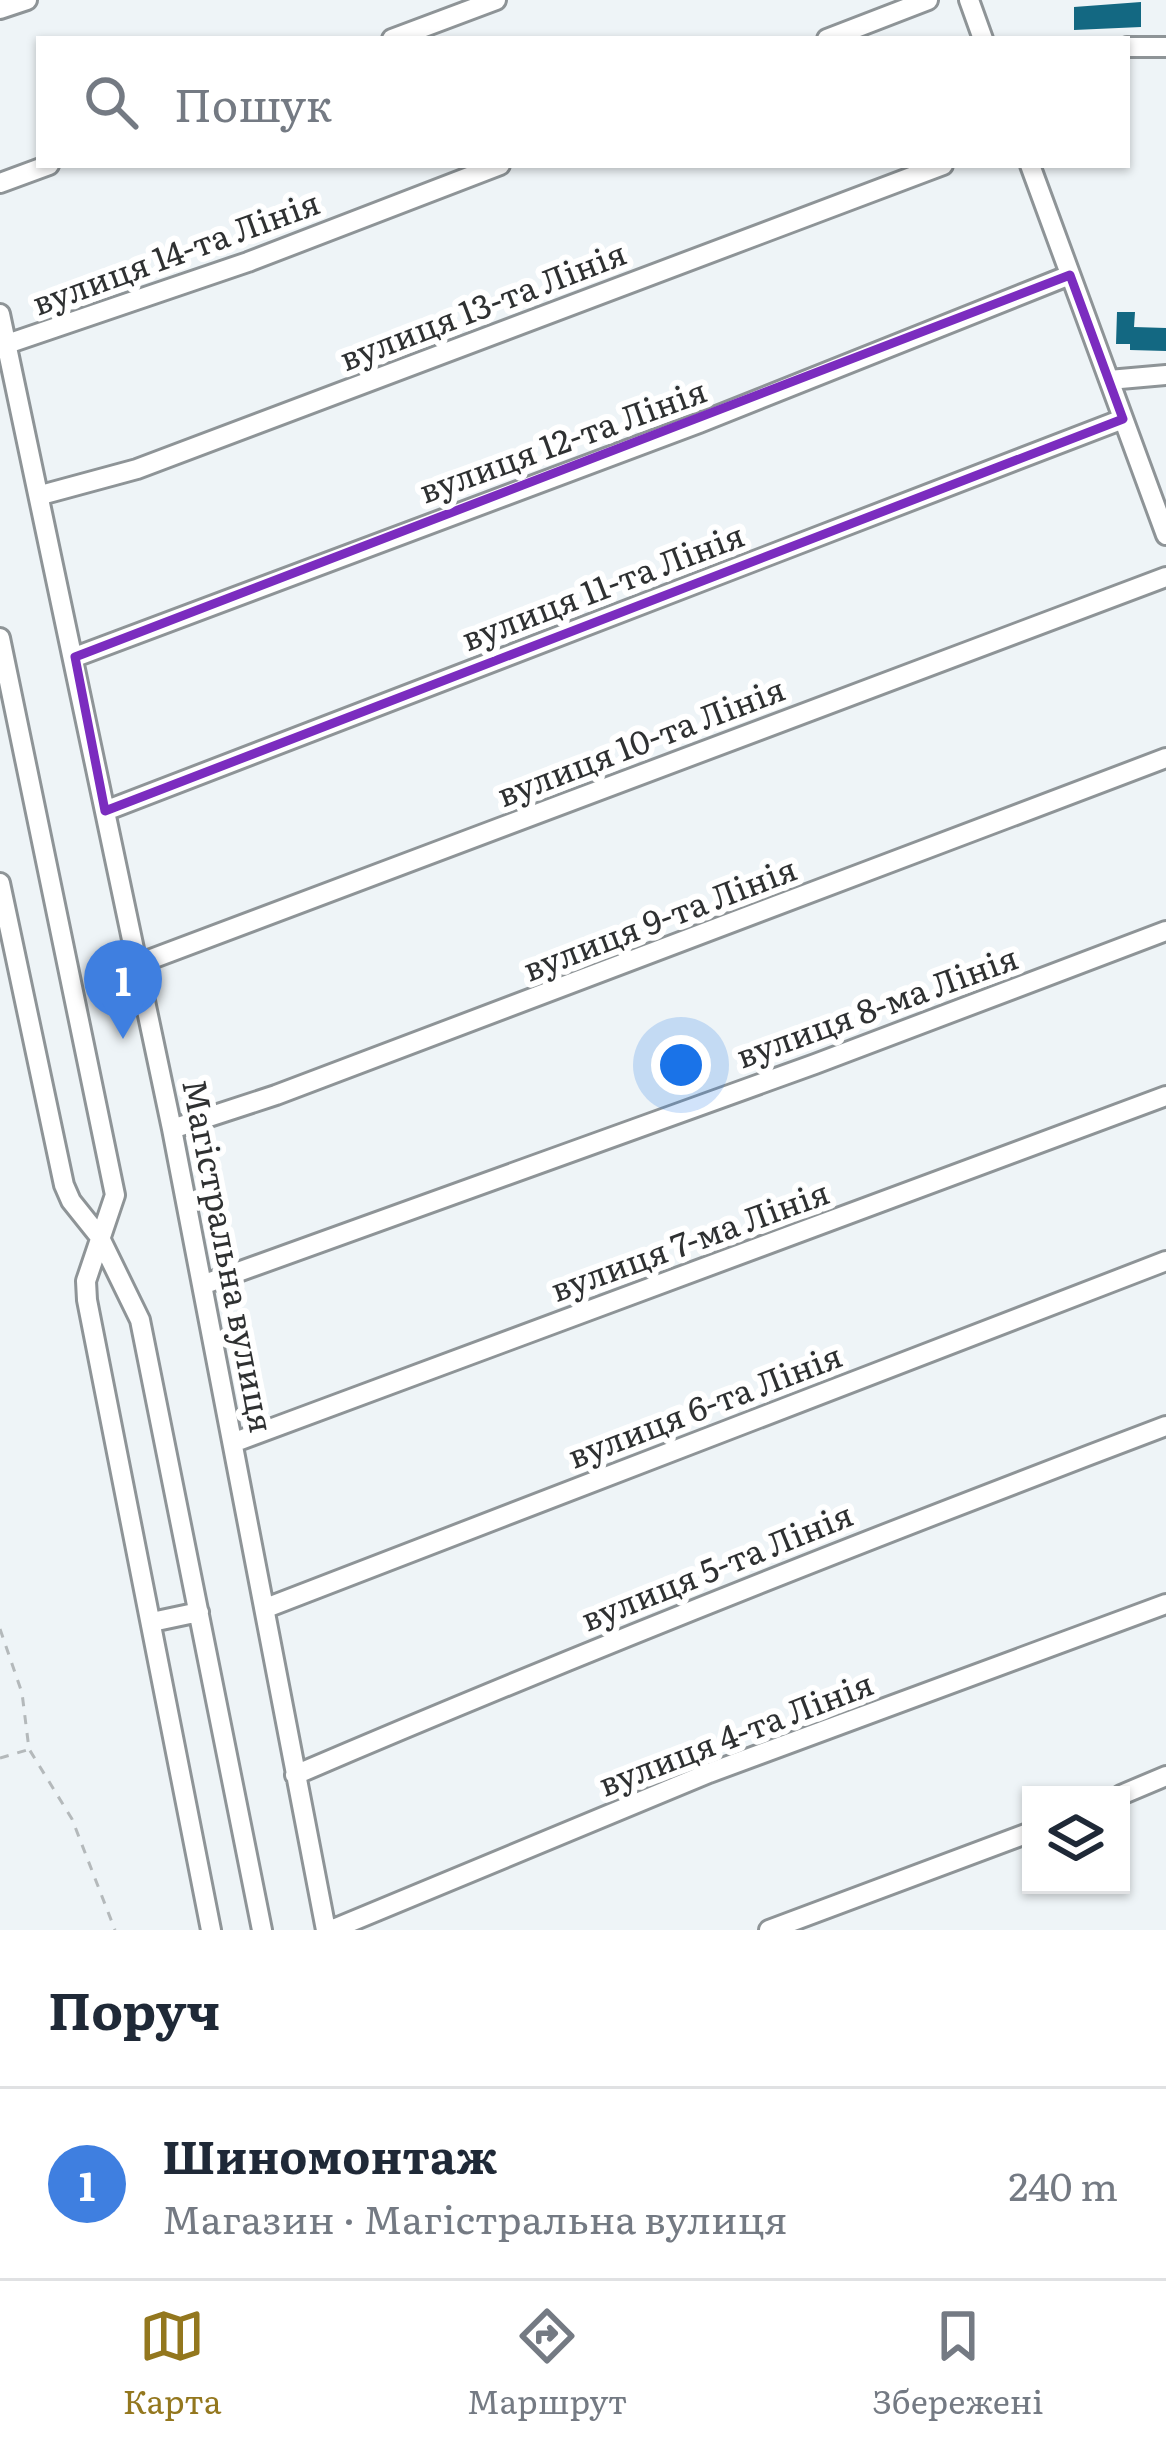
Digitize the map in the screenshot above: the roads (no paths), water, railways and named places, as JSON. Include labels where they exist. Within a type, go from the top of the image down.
[{"type":"street","points":[[0,9],[28,0]]},
{"type":"street","points":[[400,36],[496,0]]},
{"type":"street","points":[[835,36],[928,0]]},
{"type":"street","points":[[969,0],[982,36]]},
{"type":"street","points":[[1130,47],[1166,47]]},
{"type":"street","points":[[0,183],[41,168]]},
{"type":"street","name":"вулиця 14-та Лінія","points":[[7,344],[248,262],[492,168]]},
{"type":"street","name":"вулиця 13-та Лінія","points":[[41,495],[137,469],[935,168]]},
{"type":"street","points":[[1031,168],[1166,535]]},
{"type":"street","name":"вулиця 12-та Лінія","points":[[75,657],[699,423],[1070,275]]},
{"type":"street","name":"Магістральна вулиця","points":[[0,314],[7,344],[6,370],[41,495],[172,1129],[328,1930]]},
{"type":"street","points":[[1109,380],[1166,375]]},
{"type":"street","name":"вулиця 11-та Лінія","points":[[105,811],[1124,419]]},
{"type":"street","name":"вулиця 10-та Лінія","points":[[137,964],[1166,577]]},
{"type":"street","points":[[0,638],[7,706],[115,1195],[86,1281],[87,1300],[211,1930]]},
{"type":"street","name":"вулиця 9-та Лінія","points":[[172,1129],[297,1088],[1166,758]]},
{"type":"street","points":[[0,883],[64,1185],[99,1236],[140,1320],[262,1930]]},
{"type":"street","name":"вулиця 8-ма Лінія","points":[[202,1285],[793,1072],[1166,931]]},
{"type":"street","name":"вулиця 7-ма Лінія","points":[[235,1442],[1166,1096]]},
{"type":"street","name":"вулиця 6-та Лінія","points":[[266,1609],[1166,1261]]},
{"type":"street","name":"вулиця 5-та Лінія","points":[[295,1775],[822,1557],[1166,1426]]},
{"type":"street","name":"вулиця 4-та Лінія","points":[[328,1930],[709,1773],[1166,1604]]},
{"type":"street","points":[[152,1622],[199,1612]]},
{"type":"street","points":[[1130,1791],[1166,1776]]},
{"type":"street","points":[[769,1930],[1022,1835]]},
{"type":"place","name":"Шиномонтаж","points":[[123,1039]]}]
